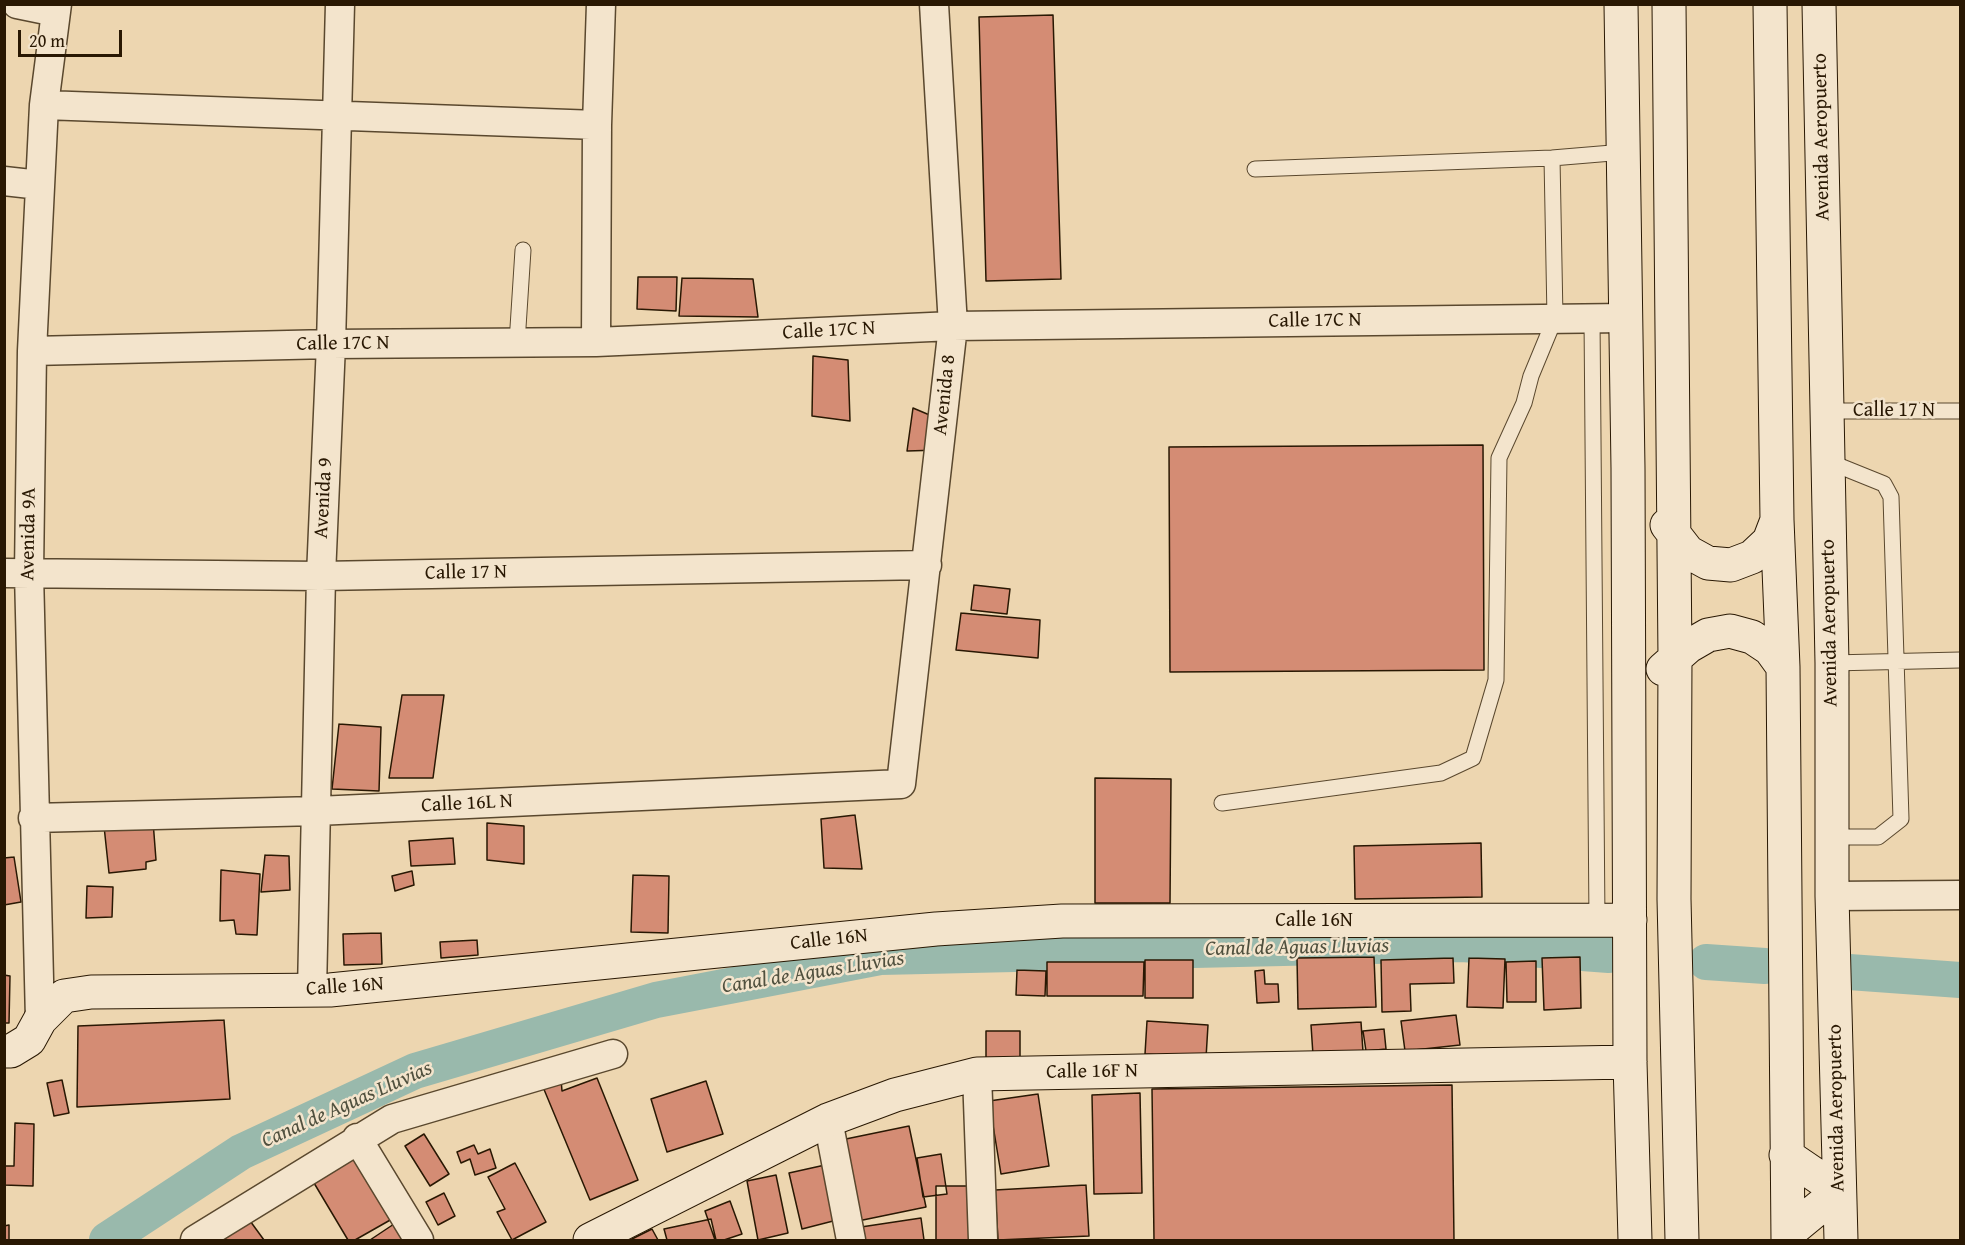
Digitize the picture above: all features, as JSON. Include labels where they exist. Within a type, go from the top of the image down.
[{"type":"street","points":[[17,4],[57,8]]},
{"type":"street","name":"Avenida 9","points":[[312,991],[321,576],[331,344],[340,4]]},
{"type":"street","points":[[596,342],[600,4]]},
{"type":"street","name":"Avenida 8","points":[[901,784],[953,326],[934,4]]},
{"type":"street","points":[[1621,4],[1628,468],[1630,1062],[1635,1240]]},
{"type":"street","points":[[1669,4],[1675,658],[1674,899],[1682,1240]]},
{"type":"street","points":[[1770,4],[1778,520],[1783,667],[1788,1237]]},
{"type":"street","name":"Avenida Aeropuerto","points":[[1820,4],[1832,663],[1832,896],[1841,1240]]},
{"type":"street","name":"Avenida 9A","points":[[40,1020],[33,818],[16,573],[32,351],[44,105],[57,8]]},
{"type":"street","points":[[44,105],[597,125]]},
{"type":"street","points":[[4,181],[40,185]]},
{"type":"street","name":"Calle 17C N","points":[[32,351],[331,344],[596,342],[953,326],[1626,318]]},
{"type":"street","points":[[1628,468],[1688,552],[1708,563],[1731,565],[1752,556],[1769,541],[1778,520]]},
{"type":"street","name":"Calle 17 N","points":[[16,573],[321,576],[927,565]]},
{"type":"street","points":[[1629,703],[1675,658],[1708,635],[1730,631],[1752,637],[1770,649],[1783,667]]},
{"type":"street","name":"Calle 16L N","points":[[33,818],[317,811],[901,784]]},
{"type":"street","points":[[1832,896],[1960,895]]},
{"type":"street","name":"Calle 16N","points":[[40,1020],[64,996],[92,992],[312,991],[936,929],[1062,921],[1630,920]]},
{"type":"street","points":[[8,1051],[29,1040],[40,1020]]},
{"type":"street","points":[[195,1240],[357,1138],[392,1119],[613,1054]]},
{"type":"street","name":"Calle 16F N","points":[[590,1240],[828,1120],[895,1095],[977,1074],[1630,1062]]},
{"type":"street","points":[[977,1074],[983,1240]]},
{"type":"street","points":[[828,1120],[851,1240]]},
{"type":"street","points":[[357,1138],[419,1240]]},
{"type":"street","points":[[1786,1155],[1839,1191],[1788,1237]]},
{"type":"lane","points":[[1255,169],[1552,158],[1624,152]]},
{"type":"lane","points":[[1222,803],[1441,773],[1473,758],[1496,680],[1499,458],[1524,403],[1531,376],[1555,318],[1552,158]]},
{"type":"lane","points":[[517,343],[523,250]]},
{"type":"lane","points":[[1592,318],[1597,921]]},
{"type":"lane","name":"Calle 17 N","points":[[1827,411],[1960,411]]},
{"type":"lane","points":[[1827,461],[1884,484],[1892,497],[1901,819],[1878,837],[1832,837]]},
{"type":"lane","points":[[1832,663],[1960,660]]},
{"type":"building","points":[[1053,15],[1061,279],[986,281],[979,17]]},
{"type":"building","points":[[638,277],[677,277],[676,311],[637,309]]},
{"type":"building","points":[[682,278],[753,279],[758,317],[679,316]]},
{"type":"building","points":[[813,356],[848,360],[850,421],[812,416]]},
{"type":"building","points":[[913,408],[939,419],[939,450],[907,451]]},
{"type":"building","points":[[1483,445],[1484,670],[1170,672],[1169,447]]},
{"type":"building","points":[[974,585],[1010,589],[1007,614],[971,610]]},
{"type":"building","points":[[961,613],[1040,620],[1038,658],[956,650]]},
{"type":"building","points":[[402,695],[444,695],[433,778],[389,778]]},
{"type":"building","points":[[339,724],[381,727],[379,791],[332,789]]},
{"type":"building","points":[[1095,778],[1171,779],[1170,903],[1095,903]]},
{"type":"building","points":[[855,815],[862,869],[824,868],[821,819]]},
{"type":"building","points":[[153,821],[156,860],[146,862],[146,869],[109,873],[104,826]]},
{"type":"building","points":[[487,823],[524,826],[524,864],[487,860]]},
{"type":"building","points":[[453,838],[455,864],[411,866],[409,841]]},
{"type":"building","points":[[1481,843],[1482,897],[1355,899],[1354,846]]},
{"type":"building","points":[[265,855],[289,856],[290,890],[261,892]]},
{"type":"building","points":[[14,857],[21,902],[4,905],[4,858]]},
{"type":"building","points":[[221,870],[260,874],[257,935],[236,934],[234,920],[220,921]]},
{"type":"building","points":[[412,871],[414,885],[395,891],[392,876]]},
{"type":"building","points":[[633,875],[669,876],[668,933],[631,932]]},
{"type":"building","points":[[87,886],[113,887],[112,917],[86,918]]},
{"type":"building","points":[[381,933],[382,964],[344,965],[343,934]]},
{"type":"building","points":[[477,940],[478,955],[441,958],[440,942]]},
{"type":"building","points":[[1374,957],[1376,1007],[1298,1009],[1297,958]]},
{"type":"building","points":[[1580,957],[1581,1008],[1544,1010],[1542,958]]},
{"type":"building","points":[[1453,958],[1454,983],[1410,984],[1411,1011],[1382,1012],[1381,960]]},
{"type":"building","points":[[1469,958],[1505,959],[1503,1008],[1467,1007]]},
{"type":"building","points":[[1145,960],[1193,960],[1193,998],[1145,998]]},
{"type":"building","points":[[1536,961],[1536,1002],[1507,1002],[1506,962]]},
{"type":"building","points":[[1047,962],[1144,962],[1143,996],[1047,996]]},
{"type":"building","points":[[1017,970],[1046,971],[1045,996],[1016,995]]},
{"type":"building","points":[[1264,970],[1265,984],[1278,984],[1279,1002],[1257,1003],[1255,971]]},
{"type":"building","points":[[4,975],[10,976],[9,1023],[4,1023]]},
{"type":"building","points":[[1456,1015],[1460,1045],[1405,1051],[1401,1021]]},
{"type":"building","points":[[224,1020],[230,1099],[77,1107],[78,1026]]},
{"type":"building","points":[[1147,1021],[1208,1025],[1206,1058],[1145,1054]]},
{"type":"building","points":[[1361,1022],[1363,1052],[1313,1055],[1311,1025]]},
{"type":"building","points":[[1384,1029],[1386,1049],[1366,1051],[1363,1031]]},
{"type":"building","points":[[986,1031],[1020,1031],[1020,1059],[986,1059]]},
{"type":"building","points":[[597,1078],[638,1180],[590,1200],[543,1087],[561,1079],[562,1091]]},
{"type":"building","points":[[62,1080],[69,1113],[54,1116],[47,1083]]},
{"type":"building","points":[[706,1081],[723,1134],[667,1152],[651,1099]]},
{"type":"building","points":[[1452,1085],[1454,1240],[1154,1240],[1152,1089]]},
{"type":"building","points":[[1140,1093],[1142,1193],[1094,1194],[1092,1095]]},
{"type":"building","points":[[1038,1094],[1049,1166],[1001,1174],[989,1101]]},
{"type":"building","points":[[15,1123],[34,1124],[33,1186],[4,1185],[4,1166],[14,1166]]},
{"type":"building","points":[[909,1126],[926,1207],[858,1221],[841,1140]]},
{"type":"building","points":[[424,1134],[449,1174],[430,1186],[405,1146]]},
{"type":"building","points":[[474,1145],[478,1154],[490,1149],[496,1168],[475,1175],[470,1159],[461,1163],[457,1152]]},
{"type":"building","points":[[941,1154],[947,1194],[923,1197],[917,1158]]},
{"type":"building","points":[[355,1158],[392,1219],[355,1240],[348,1240],[314,1183]]},
{"type":"building","points":[[515,1163],[546,1222],[512,1240],[497,1212],[505,1209],[488,1177]]},
{"type":"building","points":[[825,1165],[837,1220],[802,1229],[789,1173]]},
{"type":"building","points":[[776,1175],[788,1233],[758,1240],[747,1181]]},
{"type":"building","points":[[1086,1185],[1089,1236],[998,1240],[995,1190]]},
{"type":"building","points":[[936,1186],[969,1186],[969,1240],[936,1240]]},
{"type":"building","points":[[444,1193],[455,1216],[438,1225],[426,1202]]},
{"type":"building","points":[[730,1201],[742,1234],[724,1240],[715,1240],[705,1211]]},
{"type":"building","points":[[245,1214],[264,1240],[208,1240]]},
{"type":"building","points":[[921,1218],[924,1240],[863,1240],[861,1227]]},
{"type":"building","points":[[711,1219],[716,1240],[667,1240],[664,1229]]},
{"type":"building","points":[[397,1222],[409,1240],[370,1240]]},
{"type":"building","points":[[9,1225],[9,1240],[4,1240],[4,1226]]},
{"type":"building","points":[[652,1229],[658,1240],[630,1240]]},
{"type":"waterway","name":"Canal de Aguas Lluvias","points":[[107,1240],[241,1152],[415,1071],[656,1000],[880,957],[1462,944],[1609,955]]},
{"type":"waterway","name":"Canal de Aguas Lluvias","points":[[1706,962],[1765,966]]},
{"type":"waterway","name":"Canal de Aguas Lluvias","points":[[1849,972],[1960,980]]}]
